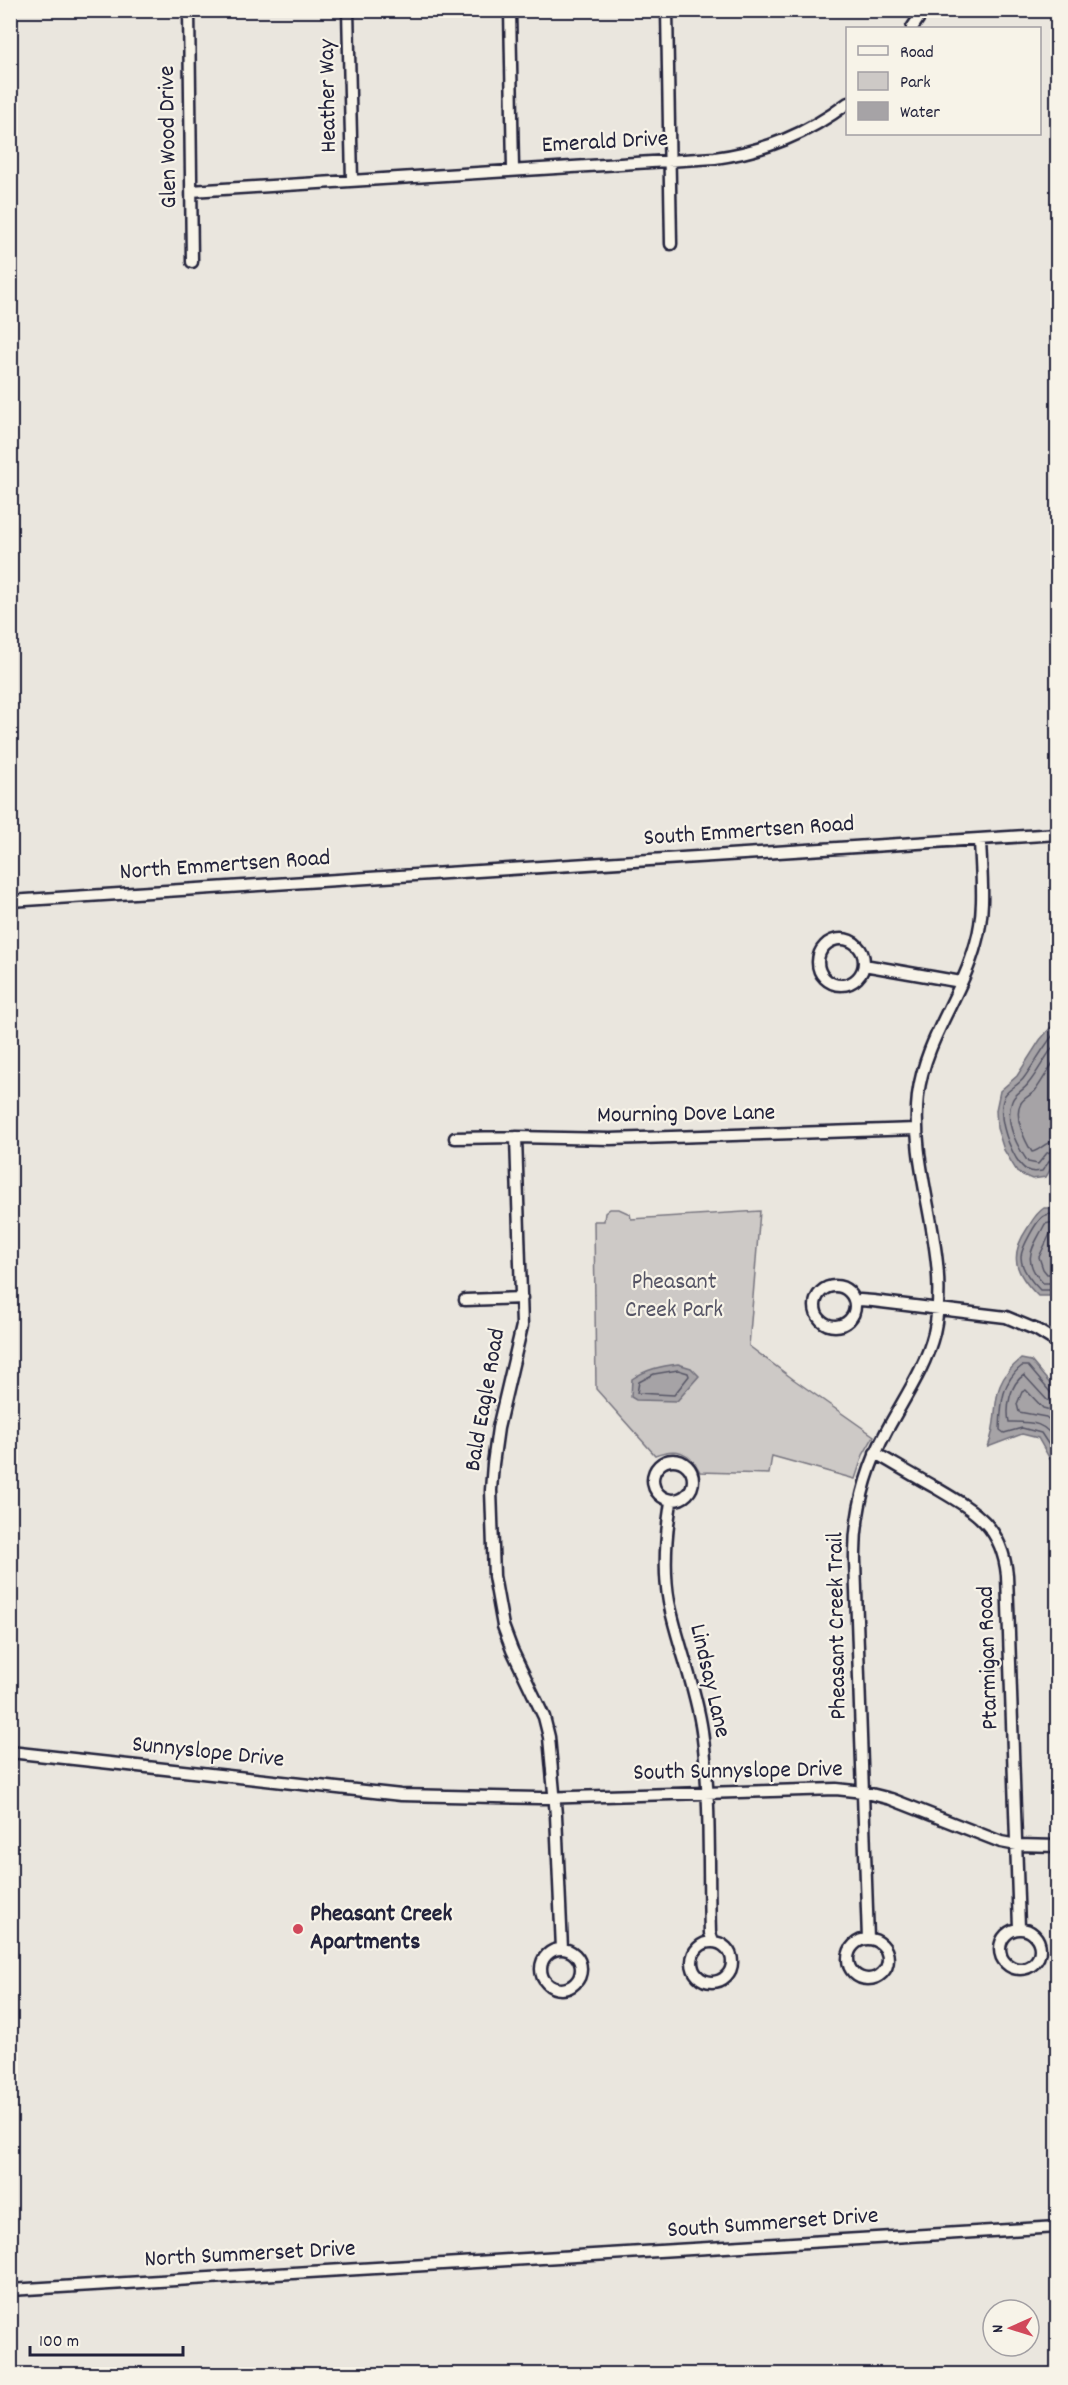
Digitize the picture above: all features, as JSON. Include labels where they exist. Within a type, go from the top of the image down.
[{"type":"street","name":"Glen Wood Drive","points":[[189,10],[192,262]]},
{"type":"street","name":"Heather Way","points":[[348,10],[352,180]]},
{"type":"street","points":[[510,10],[513,169]]},
{"type":"street","points":[[667,10],[671,244]]},
{"type":"street","points":[[913,27],[924,10]]},
{"type":"street","name":"Emerald Drive","points":[[191,191],[715,158],[768,147],[812,128],[846,105]]},
{"type":"street","name":"South Emmertsen Road","points":[[442,872],[1058,834]]},
{"type":"street","name":"Pheasant Creek Trail","points":[[868,1939],[854,1540],[862,1490],[875,1453],[919,1374],[933,1335],[939,1309],[937,1256],[917,1129],[918,1094],[931,1043],[971,959],[980,924],[982,905],[980,839]]},
{"type":"street","name":"North Emmertsen Road","points":[[10,901],[442,872]]},
{"type":"street","points":[[843,939],[861,950],[864,965],[858,979],[851,983],[836,985],[823,977],[818,962],[823,948],[835,940],[843,939]]},
{"type":"street","points":[[864,965],[960,982]]},
{"type":"street","name":"Mourning Dove Lane","points":[[455,1138],[610,1139],[917,1129]]},
{"type":"street","name":"Bald Eagle Road","points":[[516,1137],[522,1326],[498,1428],[493,1464],[491,1490],[494,1576],[503,1626],[545,1720],[555,1798],[562,1949]]},
{"type":"street","points":[[465,1300],[522,1298]]},
{"type":"street","points":[[855,1302],[873,1301],[1006,1317],[1037,1330],[1058,1343]]},
{"type":"street","name":"Ptarmigan Road","points":[[875,1453],[975,1512],[992,1530],[1003,1552],[1006,1575],[1019,1928]]},
{"type":"street","name":"Lindsay Lane","points":[[671,1502],[667,1583],[674,1623],[698,1709],[703,1742],[710,1933],[713,1942]]},
{"type":"street","name":"Sunnyslope Drive","points":[[10,1752],[401,1795],[555,1798]]},
{"type":"street","name":"South Sunnyslope Drive","points":[[555,1798],[811,1789],[863,1792],[917,1808],[985,1837],[1017,1845],[1058,1846]]},
{"type":"street","name":"South Summerset Drive","points":[[492,2262],[1058,2227]]},
{"type":"street","name":"North Summerset Drive","points":[[10,2290],[492,2262]]},
{"type":"green space","name":"Pheasant Creek Park","points":[[610,1209],[619,1209],[630,1214],[631,1219],[760,1211],[749,1346],[874,1436],[863,1455],[855,1479],[772,1456],[769,1474],[700,1472],[691,1459],[682,1453],[670,1451],[655,1455],[596,1389],[594,1221],[604,1221],[605,1213]]},
{"type":"water","points":[[1057,1020],[1055,1162],[1046,1177],[1032,1179],[1018,1173],[1004,1150],[997,1128],[996,1110],[1000,1091],[1017,1076],[1040,1040]]},
{"type":"water","points":[[1044,1208],[1057,1208],[1057,1296],[1038,1296],[1024,1280],[1017,1265],[1016,1257],[1021,1239],[1034,1217]]},
{"type":"water","points":[[1021,1359],[1031,1361],[1057,1392],[1057,1485],[1055,1468],[1038,1438],[1022,1434],[988,1447],[998,1390],[1010,1370]]},
{"type":"water","points":[[678,1364],[691,1368],[699,1376],[677,1401],[636,1400],[631,1397],[632,1379],[654,1368]]},
{"type":"place","name":"Pheasant Creek Apartments","points":[[298,1929]]}]
